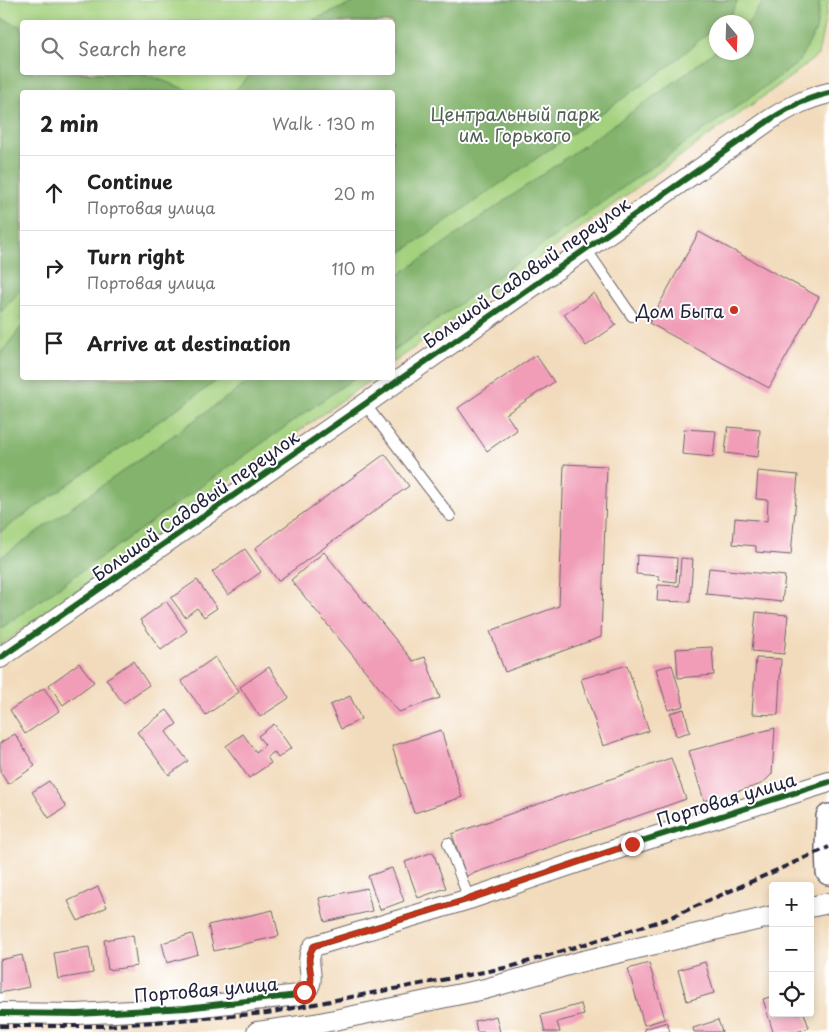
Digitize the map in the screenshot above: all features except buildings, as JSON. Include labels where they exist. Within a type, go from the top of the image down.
[{"type":"street","name":"Большой Садовый переулок","points":[[0,658],[771,119],[797,103],[829,93]]},
{"type":"street","name":"Портовая улица","points":[[0,1013],[77,1014],[176,1008],[298,995],[310,986],[308,958],[314,946],[469,899],[632,844],[829,782]]},
{"type":"street","points":[[829,817],[829,872]]},
{"type":"street","points":[[814,906],[829,902]]},
{"type":"street","points":[[258,1032],[315,1024],[486,989],[579,962],[769,917]]},
{"type":"lane","points":[[586,249],[632,316]]},
{"type":"lane","points":[[365,404],[450,516]]},
{"type":"lane","points":[[448,843],[469,899]]},
{"type":"green space","name":"Центральный парк им. Горького","points":[[0,0],[829,0],[818,55],[793,75],[395,362],[395,90],[20,90],[20,380],[370,380],[0,646]]},
{"type":"green space","points":[[360,0],[738,0],[730,15],[709,15],[709,32],[668,67],[395,257],[395,90],[235,90],[250,75],[395,75],[395,20],[313,20]]},
{"type":"green space","points":[[764,0],[820,0],[816,30],[798,63],[395,350],[395,278],[676,81],[709,55],[709,60],[754,60],[754,15]]},
{"type":"green space","points":[[0,18],[20,26],[20,75],[147,75],[188,90],[20,90],[20,290],[0,311]]},
{"type":"green space","points":[[20,329],[20,380],[218,380],[0,532],[0,354]]},
{"type":"green space","points":[[251,380],[351,380],[0,629],[0,558]]},
{"type":"railway","points":[[0,1026],[105,1026],[267,1013],[510,967],[667,919],[829,847]]},
{"type":"cycle path","points":[[0,658],[771,119],[799,103],[829,93]]},
{"type":"cycle path","points":[[0,1013],[77,1014],[186,1008],[298,995],[310,985],[309,960],[314,946],[469,899],[632,844],[829,782]]},
{"type":"place","name":"Дом Быта","points":[[734,310]]},
{"type":"route","points":[[304,992],[310,986],[308,958],[314,946],[469,899],[632,844]]}]
